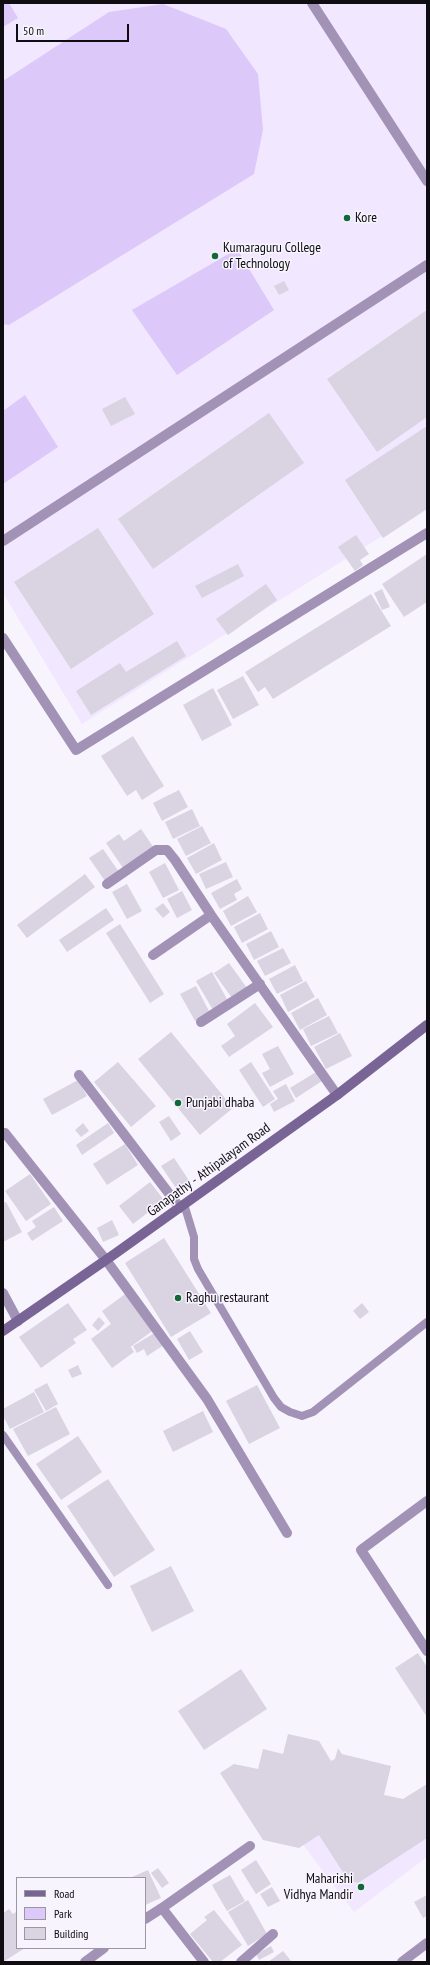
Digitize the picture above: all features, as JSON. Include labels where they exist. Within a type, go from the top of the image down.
[{"type":"main road","name":"Ganapathy - Athipalayam Road","points":[[3,1331],[106,1260],[337,1095],[427,1025]]},
{"type":"street","points":[[312,3],[427,181]]},
{"type":"street","points":[[3,541],[427,265]]},
{"type":"street","points":[[3,638],[76,750],[427,533]]},
{"type":"street","points":[[106,884],[156,850],[167,850],[176,860],[211,915],[337,1095]]},
{"type":"street","points":[[153,955],[211,915]]},
{"type":"street","points":[[201,1022],[260,984]]},
{"type":"street","points":[[79,1075],[182,1206]]},
{"type":"street","points":[[5,1133],[106,1260],[207,1399],[287,1533]]},
{"type":"street","points":[[3,1293],[18,1321]]},
{"type":"street","points":[[427,1501],[361,1550],[427,1651]]},
{"type":"street","points":[[146,1918],[250,1846]]},
{"type":"street","points":[[162,1908],[204,1962]]},
{"type":"street","points":[[241,1962],[273,1934]]},
{"type":"street","points":[[402,1962],[427,1943]]},
{"type":"street","points":[[85,1962],[103,1949]]},
{"type":"lane","points":[[182,1206],[194,1237],[194,1259],[198,1269],[274,1398],[281,1406],[290,1412],[302,1416],[313,1412],[427,1322]]},
{"type":"lane","points":[[3,1435],[108,1585]]},
{"type":"shaded area","name":"Kumaraguru College of Technology","points":[[3,3],[427,3],[427,508],[82,724],[3,593]]},
{"type":"shaded area","name":"Maharishi Vidhya Mandir","points":[[427,1819],[427,1857],[354,1912],[301,1842],[330,1820]]},
{"type":"green space","points":[[3,3],[9,3],[18,18],[3,27]]},
{"type":"green space","points":[[163,4],[226,29],[258,74],[263,130],[254,174],[9,325],[3,324],[3,81],[109,12]]},
{"type":"green space","points":[[237,249],[274,310],[177,375],[132,310]]},
{"type":"green space","points":[[25,395],[58,447],[3,484],[3,411]]},
{"type":"building","points":[[284,281],[289,290],[279,295],[274,286]]},
{"type":"building","points":[[427,310],[427,417],[377,452],[327,379]]},
{"type":"building","points":[[125,397],[135,414],[111,426],[102,409]]},
{"type":"building","points":[[269,413],[304,463],[153,569],[118,519]]},
{"type":"building","points":[[427,426],[427,509],[383,538],[345,480]]},
{"type":"building","points":[[98,528],[154,614],[71,669],[14,582]]},
{"type":"building","points":[[356,535],[369,554],[360,560],[363,565],[355,571],[338,547]]},
{"type":"building","points":[[427,554],[427,602],[404,617],[382,584]]},
{"type":"building","points":[[238,564],[244,576],[202,598],[195,586]]},
{"type":"building","points":[[266,584],[277,600],[228,635],[216,619]]},
{"type":"building","points":[[382,589],[390,607],[382,610],[374,593]]},
{"type":"building","points":[[371,594],[391,626],[273,699],[265,687],[258,692],[245,672]]},
{"type":"building","points":[[177,641],[186,656],[91,715],[76,691],[120,663],[126,672]]},
{"type":"building","points":[[243,676],[259,705],[233,719],[217,690]]},
{"type":"building","points":[[213,688],[232,725],[202,741],[183,705]]},
{"type":"building","points":[[133,736],[164,786],[142,800],[136,790],[127,796],[101,756]]},
{"type":"building","points":[[179,790],[188,807],[162,821],[153,803]]},
{"type":"building","points":[[192,809],[200,826],[173,839],[165,822]]},
{"type":"building","points":[[202,826],[211,843],[186,856],[177,839]]},
{"type":"building","points":[[141,829],[154,848],[123,868],[106,843],[119,834],[124,841]]},
{"type":"building","points":[[214,843],[222,860],[196,874],[187,858]]},
{"type":"building","points":[[103,849],[119,872],[105,881],[89,858]]},
{"type":"building","points":[[226,862],[233,877],[206,889],[199,874]]},
{"type":"building","points":[[165,863],[179,890],[163,898],[149,872]]},
{"type":"building","points":[[85,874],[95,887],[27,938],[17,925]]},
{"type":"building","points":[[237,879],[242,889],[234,894],[237,900],[220,909],[211,893]]},
{"type":"building","points":[[127,884],[142,911],[127,919],[112,892]]},
{"type":"building","points":[[182,891],[192,910],[177,918],[167,899]]},
{"type":"building","points":[[248,896],[257,912],[231,926],[223,911]]},
{"type":"building","points":[[163,903],[170,912],[163,918],[155,909]]},
{"type":"building","points":[[106,908],[114,920],[67,952],[59,940]]},
{"type":"building","points":[[260,913],[268,929],[242,943],[234,927]]},
{"type":"building","points":[[120,924],[164,994],[150,1003],[106,933]]},
{"type":"building","points":[[271,931],[279,947],[254,960],[246,944]]},
{"type":"building","points":[[283,948],[291,963],[265,976],[257,961]]},
{"type":"building","points":[[229,963],[247,988],[232,998],[214,973]]},
{"type":"building","points":[[295,965],[303,981],[277,994],[269,979]]},
{"type":"building","points":[[212,972],[228,1001],[213,1010],[196,981]]},
{"type":"building","points":[[306,981],[315,997],[288,1012],[280,995]]},
{"type":"building","points":[[196,986],[210,1013],[195,1021],[180,994]]},
{"type":"building","points":[[318,998],[327,1015],[300,1030],[291,1013]]},
{"type":"building","points":[[255,1003],[273,1027],[229,1057],[221,1046],[235,1036],[227,1024]]},
{"type":"building","points":[[329,1016],[338,1033],[311,1046],[303,1029]]},
{"type":"building","points":[[171,1032],[233,1108],[200,1135],[138,1059]]},
{"type":"building","points":[[340,1033],[352,1056],[326,1069],[314,1047]]},
{"type":"building","points":[[278,1046],[294,1074],[270,1087],[262,1073],[270,1069],[262,1054]]},
{"type":"building","points":[[118,1062],[156,1106],[131,1127],[94,1082]]},
{"type":"building","points":[[251,1062],[275,1099],[263,1107],[239,1070]]},
{"type":"building","points":[[316,1072],[322,1081],[296,1098],[290,1088]]},
{"type":"building","points":[[78,1080],[87,1096],[52,1115],[43,1099]]},
{"type":"building","points":[[286,1084],[295,1101],[274,1112],[270,1104],[278,1099],[273,1091]]},
{"type":"building","points":[[169,1116],[181,1134],[171,1141],[159,1122]]},
{"type":"building","points":[[83,1123],[89,1131],[81,1137],[75,1130]]},
{"type":"building","points":[[108,1123],[114,1133],[82,1155],[76,1145]]},
{"type":"building","points":[[125,1144],[138,1165],[107,1185],[93,1164]]},
{"type":"building","points":[[174,1158],[190,1182],[178,1191],[161,1166]]},
{"type":"building","points":[[30,1174],[51,1204],[26,1221],[5,1191]]},
{"type":"building","points":[[150,1182],[164,1200],[133,1224],[119,1206]]},
{"type":"building","points":[[6,1202],[22,1232],[3,1242],[3,1203]]},
{"type":"building","points":[[54,1207],[63,1221],[32,1241],[27,1233],[36,1227],[32,1221]]},
{"type":"building","points":[[112,1220],[119,1235],[103,1242],[97,1228]]},
{"type":"building","points":[[164,1238],[211,1313],[171,1337],[125,1263]]},
{"type":"building","points":[[128,1292],[155,1329],[129,1348],[131,1347],[134,1352],[112,1368],[91,1339],[111,1324],[102,1311]]},
{"type":"building","points":[[68,1303],[87,1330],[73,1339],[76,1343],[41,1368],[19,1337]]},
{"type":"building","points":[[362,1303],[369,1312],[360,1319],[353,1311]]},
{"type":"building","points":[[99,1317],[105,1323],[98,1331],[92,1325]]},
{"type":"building","points":[[190,1331],[203,1352],[189,1360],[177,1339]]},
{"type":"building","points":[[156,1332],[164,1345],[147,1356],[144,1349],[137,1353],[133,1346]]},
{"type":"building","points":[[78,1365],[82,1374],[72,1378],[68,1370]]},
{"type":"building","points":[[47,1383],[58,1404],[46,1411],[34,1390]]},
{"type":"building","points":[[257,1385],[280,1428],[249,1444],[226,1401]]},
{"type":"building","points":[[34,1392],[44,1412],[10,1429],[3,1416],[3,1409]]},
{"type":"building","points":[[56,1407],[70,1434],[28,1456],[13,1429]]},
{"type":"building","points":[[203,1411],[213,1432],[173,1452],[163,1431]]},
{"type":"building","points":[[78,1436],[102,1472],[61,1500],[36,1464]]},
{"type":"building","points":[[108,1479],[155,1550],[114,1577],[67,1506]]},
{"type":"building","points":[[171,1566],[194,1611],[152,1632],[130,1586]]},
{"type":"building","points":[[418,1653],[427,1667],[427,1717],[395,1668]]},
{"type":"building","points":[[241,1669],[267,1709],[204,1750],[178,1711]]},
{"type":"building","points":[[288,1734],[319,1741],[331,1761],[335,1759],[338,1748],[342,1754],[391,1766],[384,1795],[403,1799],[427,1784],[427,1838],[358,1883],[348,1880],[319,1835],[299,1848],[263,1840],[220,1773],[234,1764],[258,1769],[263,1749],[283,1754]]},
{"type":"building","points":[[256,1860],[271,1884],[256,1894],[241,1870]]},
{"type":"building","points":[[158,1868],[169,1883],[162,1888],[151,1873]]},
{"type":"building","points":[[148,1870],[161,1898],[146,1905],[146,1877],[132,1877]]},
{"type":"building","points":[[230,1875],[245,1901],[227,1911],[212,1885]]},
{"type":"building","points":[[272,1887],[280,1901],[268,1907],[260,1894]]},
{"type":"building","points":[[427,1895],[427,1916],[423,1918],[414,1902]]},
{"type":"building","points":[[248,1900],[267,1934],[248,1946],[228,1912]]},
{"type":"building","points":[[9,1909],[13,1914],[16,1912],[16,1949],[23,1949],[3,1962],[3,1913]]},
{"type":"building","points":[[214,1910],[242,1945],[220,1962],[213,1962],[190,1934],[207,1920],[204,1917]]},
{"type":"building","points":[[271,1946],[274,1952],[259,1960],[256,1954]]},
{"type":"building","points":[[283,1951],[292,1962],[268,1962]]},
{"type":"place","name":"Kore","points":[[347,218]]},
{"type":"place","name":"Kumaraguru College of Technology","points":[[215,256]]},
{"type":"place","name":"Punjabi dhaba","points":[[178,1103]]},
{"type":"place","name":"Raghu restaurant","points":[[178,1298]]},
{"type":"place","name":"Maharishi Vidhya Mandir","points":[[361,1887]]}]
